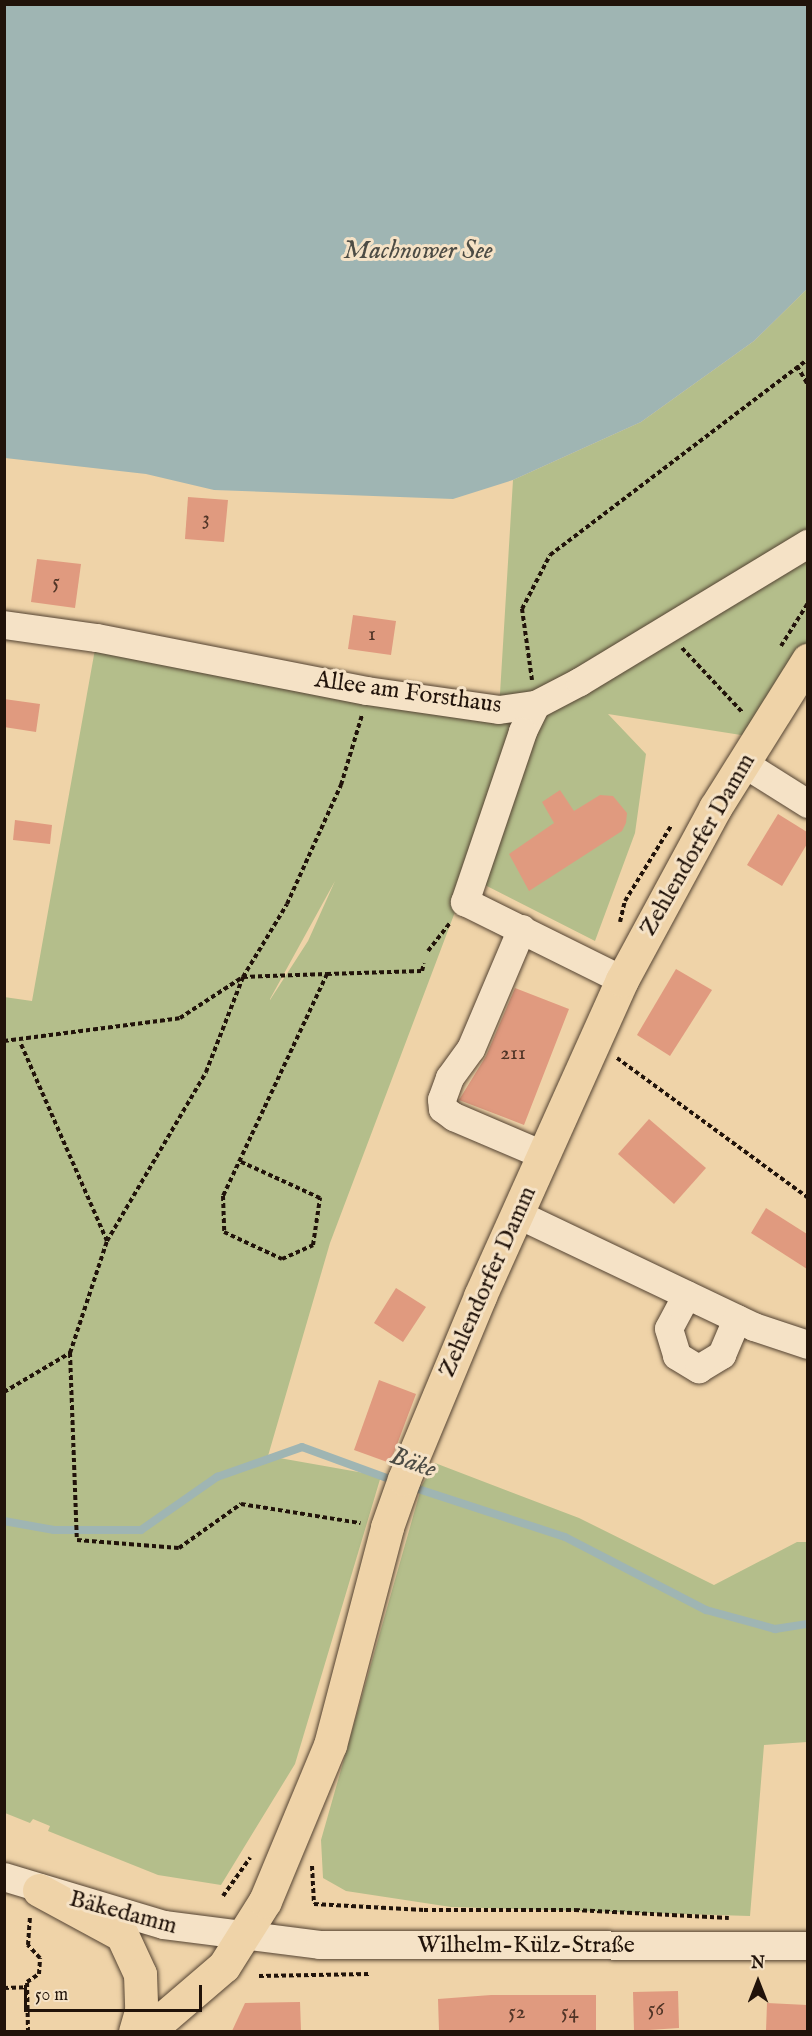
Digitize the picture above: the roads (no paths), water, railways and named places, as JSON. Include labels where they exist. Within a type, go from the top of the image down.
[{"type":"main road","name":"Zehlendorfer Damm","points":[[147,2031],[202,1988],[244,1938],[303,1818],[330,1745],[387,1527],[404,1479],[517,1214],[622,980],[715,808],[807,660]]},
{"type":"main road","points":[[35,1902],[122,1935],[140,1974],[141,2011],[135,2031]]},
{"type":"street","name":"Allee am Forsthaus","points":[[4,625],[97,638],[367,691],[499,710],[536,705],[668,632],[807,544]]},
{"type":"street","points":[[536,705],[523,732],[465,902],[622,980]]},
{"type":"street","points":[[752,751],[807,804]]},
{"type":"street","points":[[522,929],[471,1049],[450,1078],[442,1100],[443,1109],[454,1117],[503,1135],[543,1155]]},
{"type":"street","points":[[517,1214],[737,1319],[807,1345]]},
{"type":"street","points":[[687,1295],[669,1329],[676,1356],[699,1368],[722,1355],[737,1319]]},
{"type":"street","name":"Bäkedamm","points":[[4,1877],[35,1902],[244,1938]]},
{"type":"street","name":"Wilhelm-Külz-Straße","points":[[244,1938],[356,1946],[807,1946]]},
{"type":"water","name":"Machnower See","points":[[5,4],[807,5],[807,289],[754,341],[641,422],[513,480],[453,499],[214,490],[146,474],[5,458]]},
{"type":"waterway","name":"Bäke","points":[[4,1521],[54,1530],[141,1530],[217,1477],[302,1447],[395,1481]]},
{"type":"waterway","name":"Bäke","points":[[409,1486],[565,1537],[706,1610],[775,1629],[808,1624]]}]
